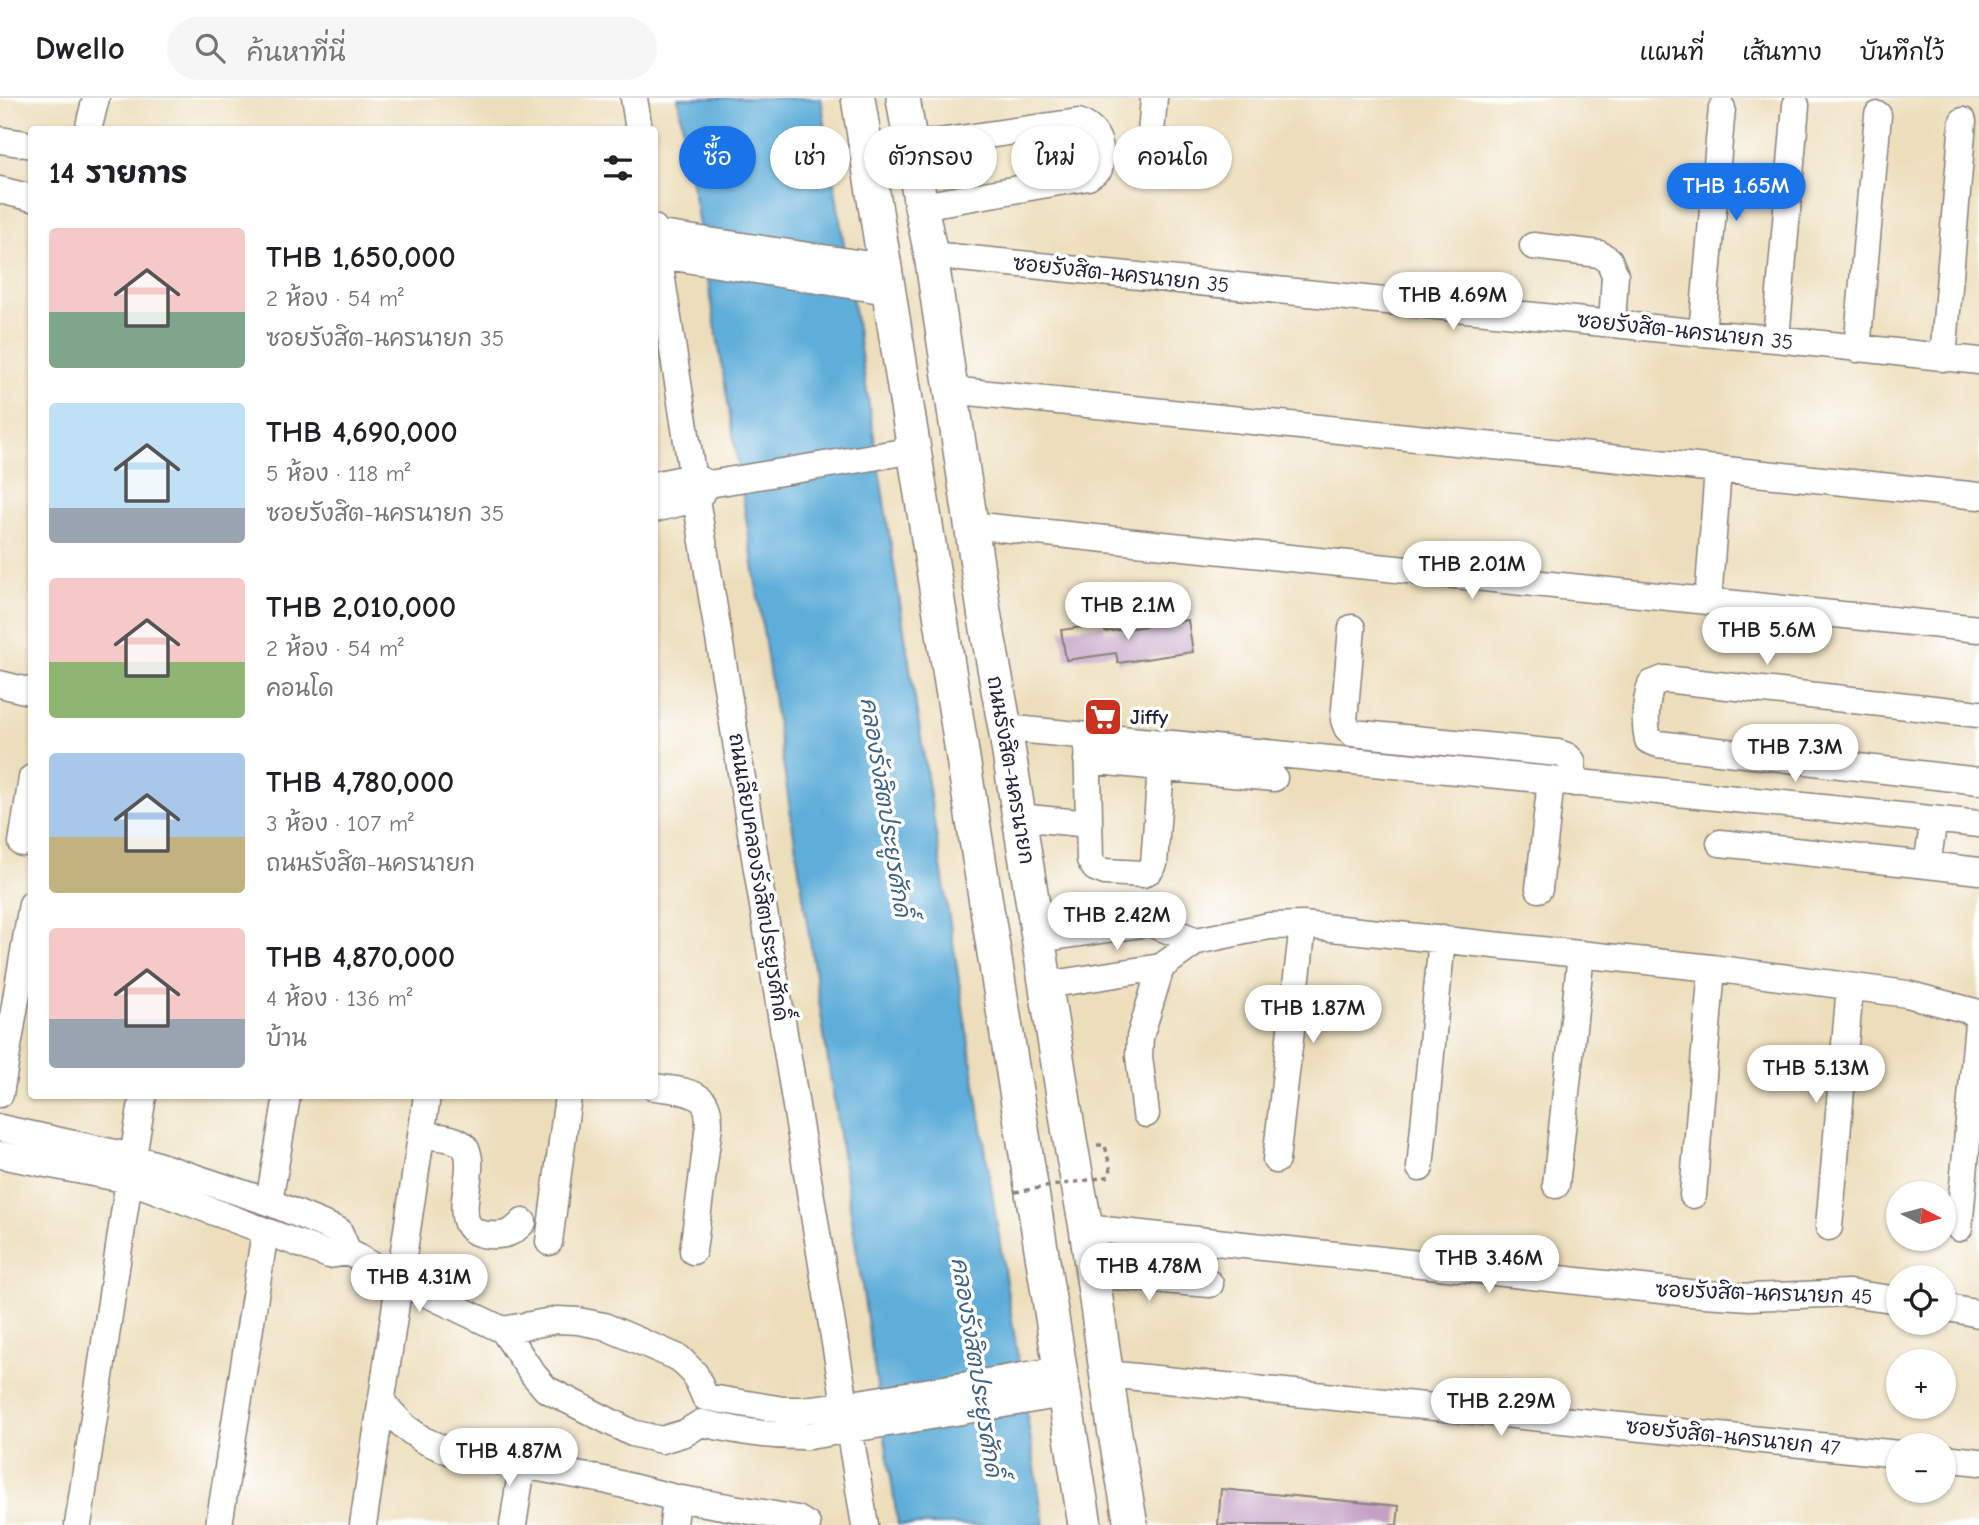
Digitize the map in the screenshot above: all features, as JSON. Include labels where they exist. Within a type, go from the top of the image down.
[{"type":"main road","name":"ถนนรังสิต-นครนายก","points":[[858,98],[875,277],[901,453],[1051,1384],[1085,1525]]},
{"type":"main road","name":"ถนนรังสิต-นครนายก","points":[[903,98],[908,126]]},
{"type":"main road","name":"ถนนรังสิต-นครนายก","points":[[918,189],[931,255],[970,525],[1086,1228],[1131,1525]]},
{"type":"street","points":[[89,126],[96,98]]},
{"type":"street","points":[[634,98],[638,126]]},
{"type":"street","points":[[1151,126],[1154,98]]},
{"type":"street","points":[[1776,339],[1796,105]]},
{"type":"street","points":[[1702,333],[1722,108]]},
{"type":"street","points":[[1857,349],[1878,115]]},
{"type":"street","points":[[1943,358],[1963,121]]},
{"type":"street","points":[[921,206],[1088,177],[1099,169],[1101,159],[1096,133],[1078,122],[997,134]]},
{"type":"street","points":[[0,140],[28,144]]},
{"type":"street","points":[[0,190],[28,197]]},
{"type":"street","points":[[658,242],[693,250],[875,277]]},
{"type":"street","points":[[1533,246],[1599,254],[1609,260],[1615,275],[1612,324]]},
{"type":"street","name":"ถนนเลียบคลองรังสิตประยูรศักดิ์","points":[[658,255],[708,485],[865,1525]]},
{"type":"street","name":"ซอยรังสิต-นครนายก 35","points":[[931,255],[1979,361]]},
{"type":"street","points":[[950,390],[1979,496]]},
{"type":"street","points":[[658,485],[708,485],[901,453]]},
{"type":"street","points":[[1707,601],[1718,470]]},
{"type":"street","points":[[658,507],[708,485]]},
{"type":"street","points":[[970,525],[1979,629]]},
{"type":"street","points":[[1352,628],[1344,720],[1352,733],[1558,753],[1567,755],[1572,761],[1562,781],[1539,889]]},
{"type":"street","points":[[1979,714],[1664,679],[1651,684],[1646,729],[1648,740],[1658,744],[1979,781]]},
{"type":"street","points":[[0,684],[28,691]]},
{"type":"street","points":[[1005,728],[1161,767],[1274,778]]},
{"type":"street","points":[[1087,748],[1562,781],[1979,824]]},
{"type":"street","points":[[1087,748],[1090,860],[1095,869],[1105,872],[1143,874],[1154,864],[1161,767]]},
{"type":"street","points":[[1818,807],[1820,764]]},
{"type":"street","points":[[22,842],[28,804]]},
{"type":"street","points":[[1019,817],[1089,824]]},
{"type":"street","points":[[1927,865],[1934,819]]},
{"type":"street","points":[[1720,843],[1979,871]]},
{"type":"street","points":[[1039,939],[1149,923],[1197,941]]},
{"type":"street","points":[[1276,1160],[1303,925]]},
{"type":"street","points":[[1046,985],[1161,967],[1197,941],[1269,926],[1303,925],[1712,968],[1907,994],[1979,1013],[1959,1228]]},
{"type":"street","points":[[0,1094],[28,928]]},
{"type":"street","points":[[1420,1168],[1442,939]]},
{"type":"street","points":[[1556,1185],[1581,954]]},
{"type":"street","points":[[1146,1114],[1139,1056],[1140,1037],[1161,967]]},
{"type":"street","points":[[1693,1195],[1712,968]]},
{"type":"street","points":[[1829,1227],[1850,987]]},
{"type":"street","points":[[658,1088],[692,1094],[703,1102],[708,1112],[709,1125],[693,1251]]},
{"type":"street","points":[[78,1525],[143,1099]]},
{"type":"street","points":[[269,1202],[286,1099]]},
{"type":"street","points":[[363,1525],[427,1099]]},
{"type":"street","points":[[549,1242],[568,1099]]},
{"type":"street","points":[[0,1128],[131,1169],[269,1202],[339,1231],[348,1252],[400,1281],[503,1329],[546,1389],[632,1433],[661,1440],[685,1433],[701,1423],[780,1437],[809,1436],[848,1416]]},
{"type":"street","points":[[421,1135],[460,1141],[466,1148],[469,1157],[464,1213],[467,1226],[486,1235],[504,1236],[516,1230],[523,1222]]},
{"type":"street","points":[[0,1156],[131,1169],[265,1232],[329,1255],[348,1252]]},
{"type":"street","name":"ซอยรังสิต-นครนายก 45","points":[[1086,1228],[1689,1293],[1750,1297],[1849,1293],[1886,1298]]},
{"type":"street","points":[[219,1525],[265,1232]]},
{"type":"street","points":[[1092,1274],[1210,1284]]},
{"type":"street","points":[[1956,1309],[1979,1314]]},
{"type":"street","points":[[503,1329],[557,1320],[578,1321],[604,1326],[679,1358],[695,1374],[705,1397],[701,1423]]},
{"type":"street","name":"ซอยรังสิต-นครนายก 47","points":[[1107,1374],[1886,1453]]},
{"type":"street","points":[[705,1397],[783,1410],[848,1416],[1051,1384]]},
{"type":"street","points":[[382,1403],[405,1427],[423,1440],[451,1452],[604,1480],[676,1498],[797,1519],[807,1525]]},
{"type":"street","points":[[1956,1459],[1979,1462]]},
{"type":"street","points":[[513,1525],[522,1466]]},
{"type":"street","points":[[673,1525],[676,1498]]},
{"type":"path","points":[[1015,1192],[1112,1176]]},
{"type":"water","name":"คลองรังสิตประยูรศักดิ์","points":[[678,98],[821,98],[825,126],[770,126],[770,189],[835,189],[1044,1525],[898,1525],[737,458],[693,189],[756,189],[756,126],[683,126]]},
{"type":"building","points":[[1188,620],[1193,652],[1118,663],[1116,653],[1066,660],[1061,630],[1104,624],[1105,632]]},
{"type":"building","points":[[1221,1489],[1399,1506],[1397,1525],[1218,1525]]},
{"type":"place","name":"Jiffy","points":[[1103,717]]}]
